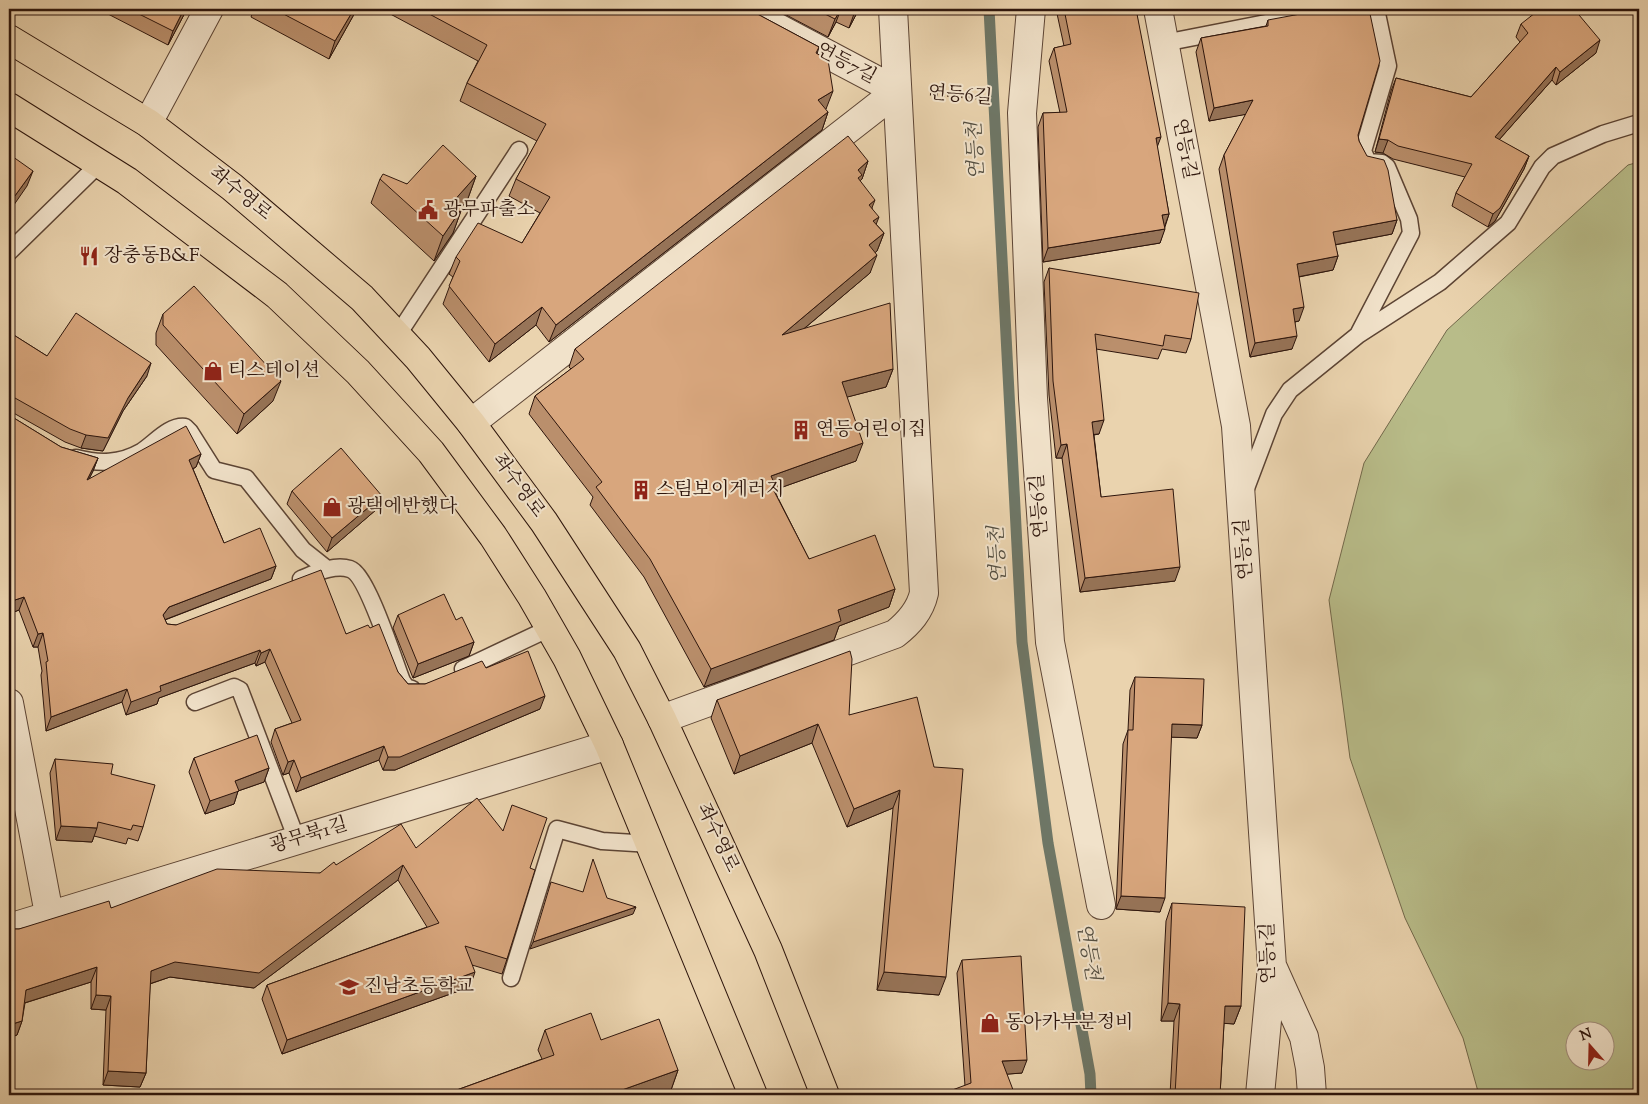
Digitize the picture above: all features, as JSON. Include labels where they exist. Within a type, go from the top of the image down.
[{"type":"main road","name":"좌수영로","points":[[9,39],[148,123],[232,186],[362,298],[471,423],[544,522],[592,592],[627,650],[662,720],[768,950],[825,1095]]},
{"type":"main road","points":[[9,107],[127,181],[277,295],[358,372],[437,460],[493,536],[550,628],[609,745],[753,1095]]},
{"type":"street","points":[[148,123],[208,9]]},
{"type":"street","name":"연등7길","points":[[742,9],[897,91]]},
{"type":"street","points":[[662,720],[895,634],[905,626],[921,604],[924,593],[893,9]]},
{"type":"street","name":"연등6길","points":[[1031,9],[1022,101],[1033,398],[1050,642],[1101,905]]},
{"type":"street","name":"연등1길","points":[[1158,9],[1236,426],[1272,967],[1260,1095]]},
{"type":"street","points":[[471,423],[897,91]]},
{"type":"street","points":[[9,703],[49,914]]},
{"type":"street","name":"광무북1길","points":[[9,928],[49,914],[609,745]]},
{"type":"street","points":[[1272,967],[1304,1037],[1310,1068],[1312,1095]]},
{"type":"lane","points":[[1358,335],[1411,233],[1409,220],[1388,167],[1382,163],[1368,162],[1363,151],[1388,66],[1376,9]]},
{"type":"lane","points":[[1164,43],[1311,12]]},
{"type":"lane","points":[[1242,500],[1281,400],[1290,390],[1358,335],[1440,282],[1508,223],[1542,167],[1553,156],[1603,134],[1639,123]]},
{"type":"lane","points":[[397,336],[519,150]]},
{"type":"lane","points":[[9,252],[100,163]]},
{"type":"lane","points":[[65,454],[89,461],[106,463],[123,460],[141,452],[176,427],[185,426],[214,470],[246,478],[303,550],[327,569]]},
{"type":"lane","points":[[289,583],[327,569],[338,567],[350,569],[363,579],[404,684],[412,689],[426,684]]},
{"type":"lane","points":[[444,677],[481,662],[550,628]]},
{"type":"lane","points":[[195,702],[234,687],[240,690],[298,840]]},
{"type":"lane","points":[[511,978],[557,828],[602,840],[651,844]]},
{"type":"path","name":"연등6길","points":[[897,91],[1022,101]]},
{"type":"green space","points":[[1639,162],[1639,1095],[1479,1095],[1463,1038],[1405,918],[1350,758],[1329,600],[1364,463],[1447,330],[1628,165]]},
{"type":"building","points":[[129,9],[184,9],[173,31]]},
{"type":"building","points":[[274,9],[354,9],[335,41]]},
{"type":"building","points":[[420,9],[748,9],[819,47],[816,53],[828,60],[833,91],[818,100],[828,112],[556,325],[542,307],[495,344],[449,286],[460,261],[456,257],[478,223],[522,243],[550,197],[516,179],[546,124],[467,83],[487,45]]},
{"type":"building","points":[[815,9],[841,9],[835,19]]},
{"type":"building","points":[[1064,9],[1136,9],[1161,137],[1156,138],[1169,214],[1162,215],[1165,229],[1048,248],[1043,113],[1067,112],[1054,48],[1071,44]]},
{"type":"building","points":[[1327,9],[1369,9],[1380,61],[1358,135],[1367,156],[1384,160],[1388,170],[1397,220],[1333,232],[1338,256],[1297,264],[1304,307],[1293,309],[1297,336],[1255,343],[1224,155],[1253,100],[1214,108],[1201,38],[1268,26],[1268,20]]},
{"type":"building","points":[[1540,9],[1574,9],[1600,40],[1560,72],[1556,67],[1495,137],[1529,156],[1500,208],[1493,214],[1456,193],[1472,164],[1398,146],[1388,140],[1379,139],[1396,78],[1471,97],[1528,33],[1521,24]]},
{"type":"building","points":[[848,136],[868,161],[858,170],[862,175],[858,178],[875,200],[869,205],[879,217],[873,221],[884,233],[869,245],[877,255],[782,335],[890,303],[893,369],[842,382],[863,443],[771,476],[777,489],[774,491],[809,559],[875,535],[895,589],[838,610],[841,621],[711,669],[650,559],[596,487],[602,482],[535,396],[584,359],[575,349]]},
{"type":"building","points":[[443,145],[476,176],[451,204],[462,208],[443,236],[380,179],[383,174],[407,184]]},
{"type":"building","points":[[9,154],[33,171],[9,204]]},
{"type":"building","points":[[1049,268],[1199,293],[1191,339],[1165,335],[1163,346],[1095,334],[1104,420],[1092,422],[1101,497],[1173,489],[1180,567],[1085,578],[1067,444],[1061,445],[1053,381]]},
{"type":"building","points":[[194,286],[281,381],[244,414],[163,325],[163,314]]},
{"type":"building","points":[[76,313],[151,363],[128,398],[108,438],[86,435],[70,429],[15,398],[9,401],[9,332],[47,356]]},
{"type":"building","points":[[9,415],[61,447],[98,458],[87,480],[186,426],[201,454],[189,460],[224,543],[260,528],[276,566],[169,607],[163,615],[167,624],[176,625],[321,570],[346,634],[368,625],[370,628],[379,624],[398,672],[408,684],[425,684],[482,661],[486,668],[528,651],[545,696],[400,757],[388,757],[384,746],[301,778],[294,760],[288,762],[275,729],[301,720],[270,649],[261,653],[260,650],[160,686],[161,691],[131,702],[127,689],[51,717],[46,662],[48,661],[43,633],[38,634],[24,597],[12,601],[9,592]]},
{"type":"building","points":[[341,448],[382,496],[332,538],[292,491]]},
{"type":"building","points":[[444,594],[456,620],[462,617],[474,642],[418,664],[398,615]]},
{"type":"building","points":[[850,651],[852,659],[849,715],[917,697],[934,767],[963,769],[946,977],[884,972],[900,790],[854,809],[818,724],[740,756],[717,700]]},
{"type":"building","points":[[1135,677],[1204,679],[1202,725],[1172,724],[1165,898],[1121,896],[1128,730],[1133,730]]},
{"type":"building","points":[[257,735],[269,768],[235,781],[239,791],[210,801],[194,758]]},
{"type":"building","points":[[55,759],[113,764],[111,774],[155,785],[143,827],[133,825],[131,830],[98,822],[97,828],[61,826]]},
{"type":"building","points":[[477,798],[503,831],[512,805],[547,818],[530,868],[535,870],[507,959],[465,946],[475,972],[287,1040],[267,985],[439,923],[403,865],[259,973],[175,962],[151,971],[146,1073],[108,1071],[111,996],[96,995],[97,967],[26,990],[22,1021],[9,1025],[9,929],[19,929],[109,901],[111,908],[217,869],[320,873],[334,862],[336,865],[401,824],[416,848]]},
{"type":"building","points":[[593,859],[607,898],[636,907],[533,942],[551,882],[583,892]]},
{"type":"building","points":[[1172,903],[1245,907],[1241,1006],[1225,1006],[1220,1095],[1175,1095],[1180,1004],[1168,1003]]},
{"type":"building","name":"동아카부분정비","points":[[1021,956],[1027,1060],[1002,1061],[1015,1095],[939,1095],[971,1083],[962,960]]},
{"type":"building","points":[[591,1013],[601,1040],[659,1019],[678,1070],[608,1095],[443,1095],[554,1055],[545,1030]]},
{"type":"waterway","name":"연등천","points":[[989,9],[1022,642],[1048,843],[1090,1074],[1091,1095]]},
{"type":"place","name":"광무파출소","points":[[428,210]]},
{"type":"place","name":"장충동B&F","points":[[89,256]]},
{"type":"place","name":"티스테이션","points":[[213,371]]},
{"type":"place","name":"연등어린이집","points":[[801,430]]},
{"type":"place","name":"스팀보이게러지","points":[[641,490]]},
{"type":"place","name":"광택에반했다","points":[[332,507]]},
{"type":"place","name":"진남초등학교","points":[[349,987]]},
{"type":"place","name":"동아카부분정비","points":[[990,1023]]}]
